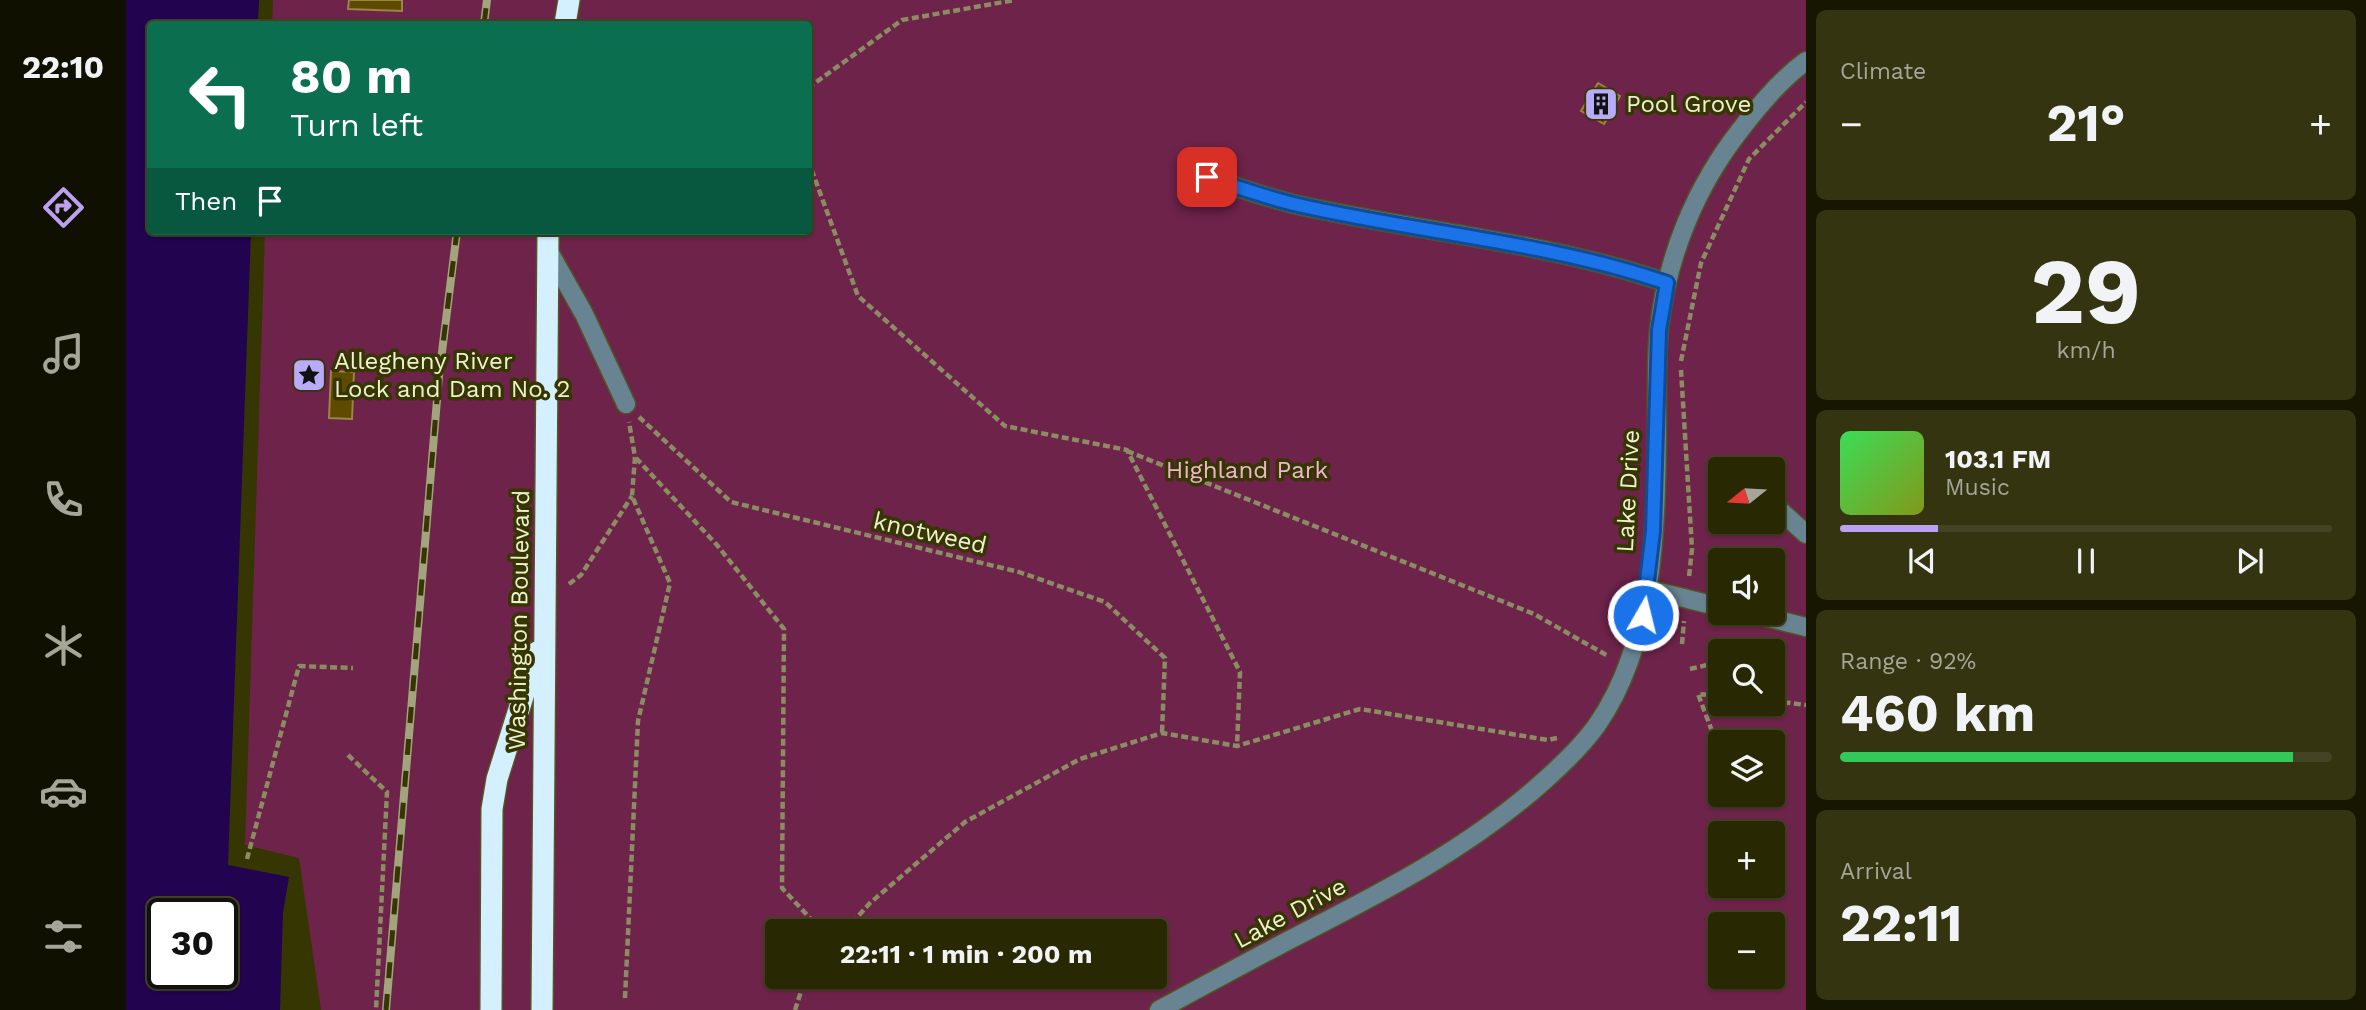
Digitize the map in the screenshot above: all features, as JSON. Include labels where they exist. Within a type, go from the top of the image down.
[{"type":"highway","points":[[566,21],[569,0]]},
{"type":"highway","name":"Washington Boulevard","points":[[542,1010],[548,240]]},
{"type":"highway","points":[[491,1010],[492,809],[497,779],[533,667],[545,606]]},
{"type":"street","name":"Lake Drive","points":[[1159,1010],[1419,872],[1498,819],[1569,758],[1594,729],[1615,697],[1628,666],[1643,615],[1653,531],[1659,330],[1667,283],[1682,235],[1703,184],[1728,145],[1759,106],[1806,61]]},
{"type":"street","points":[[1207,177],[1296,205],[1566,256],[1667,283]]},
{"type":"street","points":[[548,240],[626,404]]},
{"type":"street","points":[[1785,515],[1806,534]]},
{"type":"street","points":[[1647,589],[1708,604]]},
{"type":"street","points":[[1785,622],[1806,627]]},
{"type":"path","points":[[812,85],[902,20],[1015,0]]},
{"type":"path","points":[[1682,645],[1692,550],[1681,361],[1701,263],[1749,159],[1806,102]]},
{"type":"path","points":[[812,171],[858,296],[1005,426],[1127,450],[1534,614],[1628,666]]},
{"type":"path","points":[[625,998],[638,721],[670,583],[632,496],[635,457],[626,404]]},
{"type":"path","name":"knotweed","points":[[626,404],[731,502],[1019,572],[1105,603],[1166,658],[1162,733]]},
{"type":"path","points":[[1127,450],[1240,672],[1237,746]]},
{"type":"path","points":[[635,457],[717,545],[784,629],[782,888],[811,919]]},
{"type":"path","points":[[545,606],[581,575],[632,496]]},
{"type":"path","points":[[1690,670],[1708,665]]},
{"type":"path","points":[[247,859],[299,666],[353,668]]},
{"type":"path","points":[[1708,695],[1698,694],[1712,730]]},
{"type":"path","points":[[1785,702],[1806,705]]},
{"type":"path","points":[[856,919],[870,903],[965,822],[1080,759],[1162,733],[1237,746],[1360,709],[1548,740]]},
{"type":"path","points":[[348,755],[387,792],[376,1010]]},
{"type":"path","points":[[795,1010],[802,989]]},
{"type":"green space","name":"Highland Park","points":[[273,0],[1806,0],[1806,1010],[321,1010],[299,858],[245,845],[265,235],[812,235],[812,21],[272,21]]},
{"type":"shaded area","points":[[126,0],[259,0],[258,21],[147,21],[147,235],[251,235],[228,865],[289,877],[283,912],[280,1010],[126,1010]]},
{"type":"building","points":[[349,0],[402,0],[402,11],[348,9]]},
{"type":"building","name":"Pool Grove","points":[[1598,83],[1620,96],[1604,124],[1581,111]]},
{"type":"building","points":[[331,371],[354,372],[352,419],[329,418]]},
{"type":"railway","points":[[484,21],[487,0]]},
{"type":"railway","points":[[386,1010],[439,376],[457,235]]},
{"type":"place","name":"Pool Grove","points":[[1601,104]]},
{"type":"place","name":"Allegheny River Lock and Dam No. 2","points":[[309,375]]},
{"type":"route","points":[[1207,177],[1296,205],[1566,256],[1667,283],[1659,330],[1653,531],[1643,615]]}]
